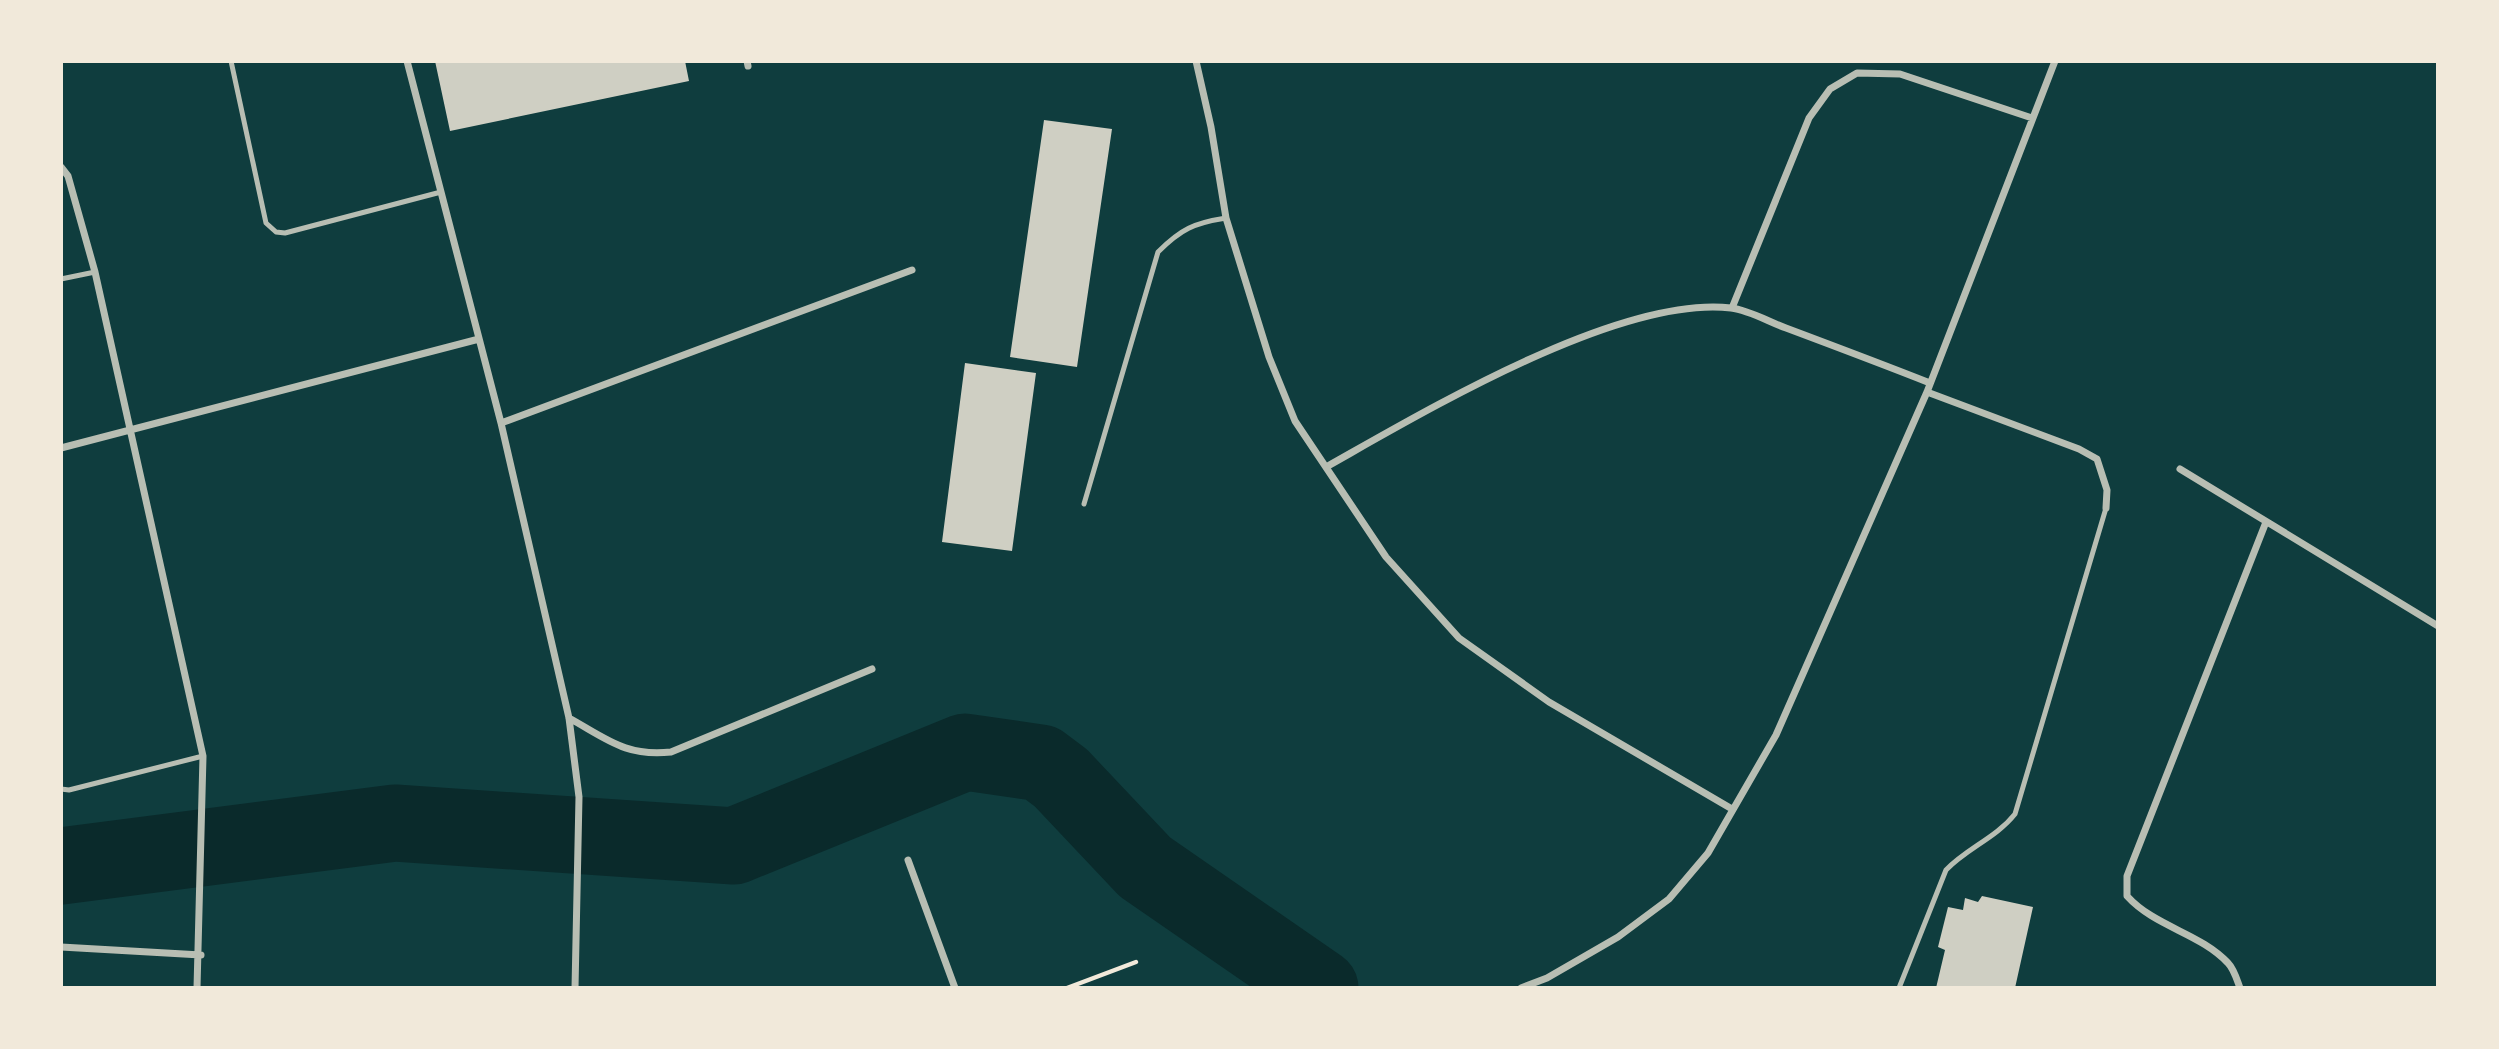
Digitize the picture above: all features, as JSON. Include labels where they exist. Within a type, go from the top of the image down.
[{"type":"street","points":[[407,61],[500,423],[569,718],[579,797],[575,988]]},
{"type":"street","points":[[1196,61],[1212,127],[1226,218],[1269,357],[1296,421],[1386,557],[1459,638],[1549,702],[1732,809]]},
{"type":"street","points":[[1521,988],[1548,978],[1618,937],[1669,899],[1708,853],[1776,735],[1927,392],[2055,61]]},
{"type":"street","points":[[1732,308],[1809,118],[1830,89],[1857,73],[1900,74],[2032,118]]},
{"type":"street","points":[[61,167],[68,176],[95,272],[203,756],[201,954],[197,988]]},
{"type":"street","points":[[500,423],[912,270]]},
{"type":"street","points":[[1326,467],[1505,373],[1615,325],[1674,311],[1732,308],[1930,383]]},
{"type":"street","points":[[61,448],[479,339]]},
{"type":"street","points":[[1927,392],[2079,449],[2097,459],[2105,475],[2106,508]]},
{"type":"street","points":[[2180,469],[2438,626]]},
{"type":"street","points":[[2240,988],[2231,965],[2219,954],[2140,911],[2127,896],[2127,876],[2266,522]]},
{"type":"street","points":[[569,718],[622,747],[645,754],[671,752],[872,668]]},
{"type":"street","points":[[908,860],[955,988]]},
{"type":"street","points":[[61,947],[201,954]]},
{"type":"lane","points":[[231,61],[266,223],[276,232],[285,233],[440,192]]},
{"type":"lane","points":[[1084,504],[1158,252],[1178,232],[1202,222],[1226,218]]},
{"type":"lane","points":[[61,279],[95,272]]},
{"type":"lane","points":[[1899,988],[1946,870],[1960,856],[2002,831],[2015,814],[2106,508]]},
{"type":"lane","points":[[61,789],[68,790],[203,756]]},
{"type":"path","points":[[1067,988],[1136,962]]},
{"type":"building","points":[[435,61],[685,61],[689,81],[450,131]]},
{"type":"building","points":[[1044,120],[1112,129],[1077,367],[1010,357]]},
{"type":"building","points":[[965,363],[1036,373],[1012,551],[942,542]]},
{"type":"building","points":[[1982,896],[2033,907],[2015,988],[1936,988],[1945,950],[1938,947],[1948,907],[1963,910],[1965,898],[1978,902]]},
{"type":"waterway","points":[[61,866],[395,823],[734,846],[965,752],[1041,763],[1061,778],[1145,867],[1320,988]]}]
